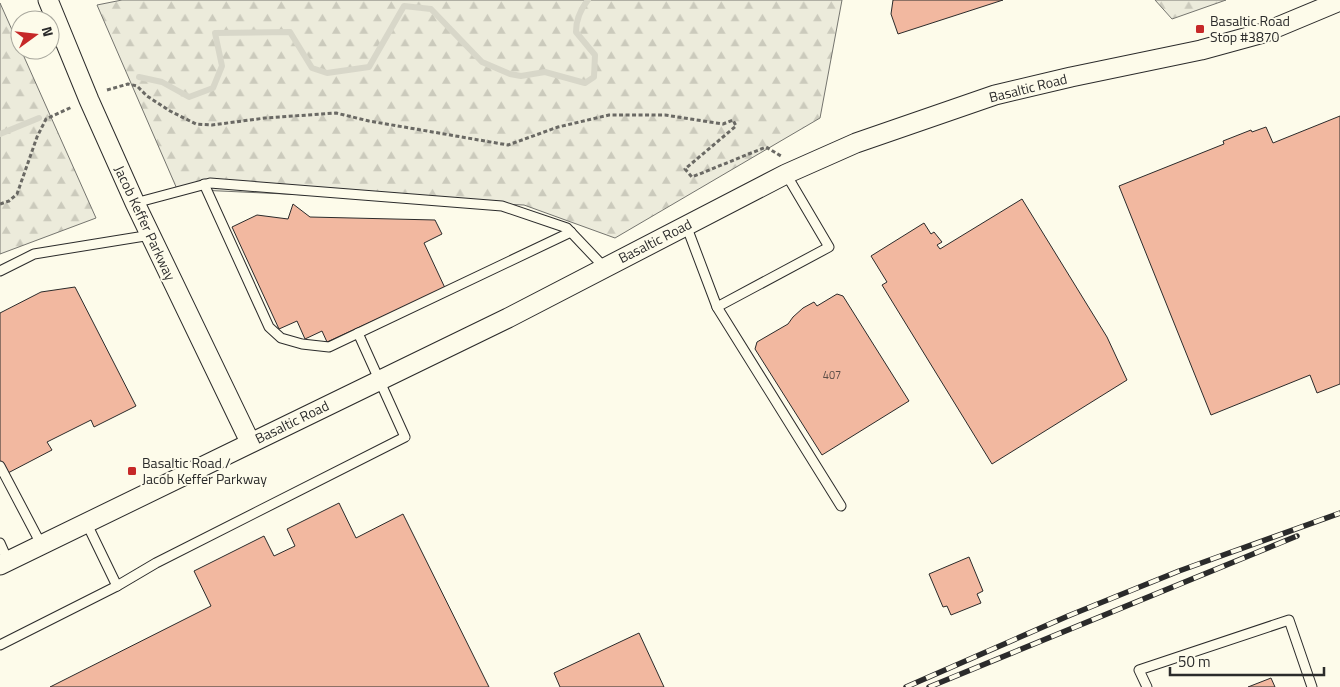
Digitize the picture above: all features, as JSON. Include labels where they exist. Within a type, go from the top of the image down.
[{"type":"street","name":"Jacob Keffer Parkway","points":[[48,0],[89,100],[135,202],[250,442]]},
{"type":"street","name":"Basaltic Road","points":[[4,563],[379,379],[508,318],[686,225],[784,165],[856,143],[995,95],[1228,43],[1263,33],[1340,1]]},
{"type":"lane","points":[[717,307],[829,246],[784,165]]},
{"type":"lane","points":[[135,202],[210,183],[502,206],[567,228],[604,268]]},
{"type":"lane","points":[[204,184],[269,327],[281,338],[302,344],[329,347],[571,232]]},
{"type":"lane","points":[[686,225],[717,307],[841,506]]},
{"type":"lane","points":[[0,271],[34,254],[151,235]]},
{"type":"lane","points":[[0,645],[117,586],[156,563],[405,437],[358,333]]},
{"type":"lane","points":[[0,466],[41,544]]},
{"type":"lane","points":[[86,522],[117,586]]},
{"type":"lane","points":[[0,543],[4,563]]},
{"type":"lane","points":[[1147,687],[1138,670],[1289,620],[1312,687]]},
{"type":"path","points":[[107,90],[128,84],[137,86],[147,96],[162,106],[196,124],[212,125],[265,118],[336,113],[369,121],[508,145],[558,127],[609,115],[665,115],[723,124],[733,120],[736,126],[685,169],[692,177],[766,147],[784,165]]},
{"type":"path","points":[[0,204],[9,201],[17,194],[37,137],[46,119],[74,107]]},
{"type":"green space","points":[[122,0],[842,0],[820,118],[615,238],[524,205],[177,189],[97,5]]},
{"type":"green space","points":[[1155,0],[1226,0],[1172,19]]},
{"type":"green space","points":[[0,3],[10,25],[10,60],[25,60],[96,218],[0,254]]},
{"type":"building","points":[[893,0],[1003,0],[898,34],[891,14]]},
{"type":"building","points":[[1340,116],[1340,384],[1317,393],[1310,375],[1211,415],[1119,186],[1224,144],[1223,141],[1251,130],[1252,132],[1266,127],[1273,143]]},
{"type":"building","points":[[1022,199],[1107,337],[1127,380],[992,464],[882,285],[887,282],[871,256],[924,223],[931,234],[934,232],[942,242],[937,245],[940,249]]},
{"type":"building","points":[[293,204],[310,217],[435,220],[442,234],[424,243],[445,288],[327,342],[322,331],[305,339],[297,321],[279,329],[232,227],[257,215],[288,219]]},
{"type":"building","points":[[75,287],[136,406],[94,427],[91,420],[47,442],[52,450],[6,474],[0,462],[0,313],[41,292]]},
{"type":"building","points":[[837,294],[843,296],[909,401],[822,455],[755,349],[757,342],[788,324],[803,308],[814,302],[817,306]]},
{"type":"building","points":[[339,503],[356,538],[403,514],[489,687],[50,687],[211,606],[194,571],[264,536],[274,556],[295,546],[287,529]]},
{"type":"building","points":[[969,557],[983,591],[977,594],[981,603],[951,615],[947,606],[943,607],[929,574]]},
{"type":"building","points":[[639,633],[664,687],[560,687],[554,673]]},
{"type":"building","points":[[1271,678],[1275,687],[1248,687]]},
{"type":"waterway","points":[[139,77],[162,82],[189,97],[213,88],[222,66],[215,33],[290,32],[312,68],[327,73],[369,67],[404,6],[431,9],[482,62],[510,74],[521,76],[545,72],[585,83],[594,77],[595,55],[576,32],[579,15],[588,0]]},
{"type":"waterway","points":[[0,134],[39,118]]},
{"type":"railway","points":[[906,687],[1068,616],[1179,571],[1340,513]]},
{"type":"railway","points":[[929,687],[1297,536]]},
{"type":"place","name":"Basaltic Road Stop #3870","points":[[1200,29]]},
{"type":"place","name":"Basaltic Road / Jacob Keffer Parkway","points":[[132,471]]}]
